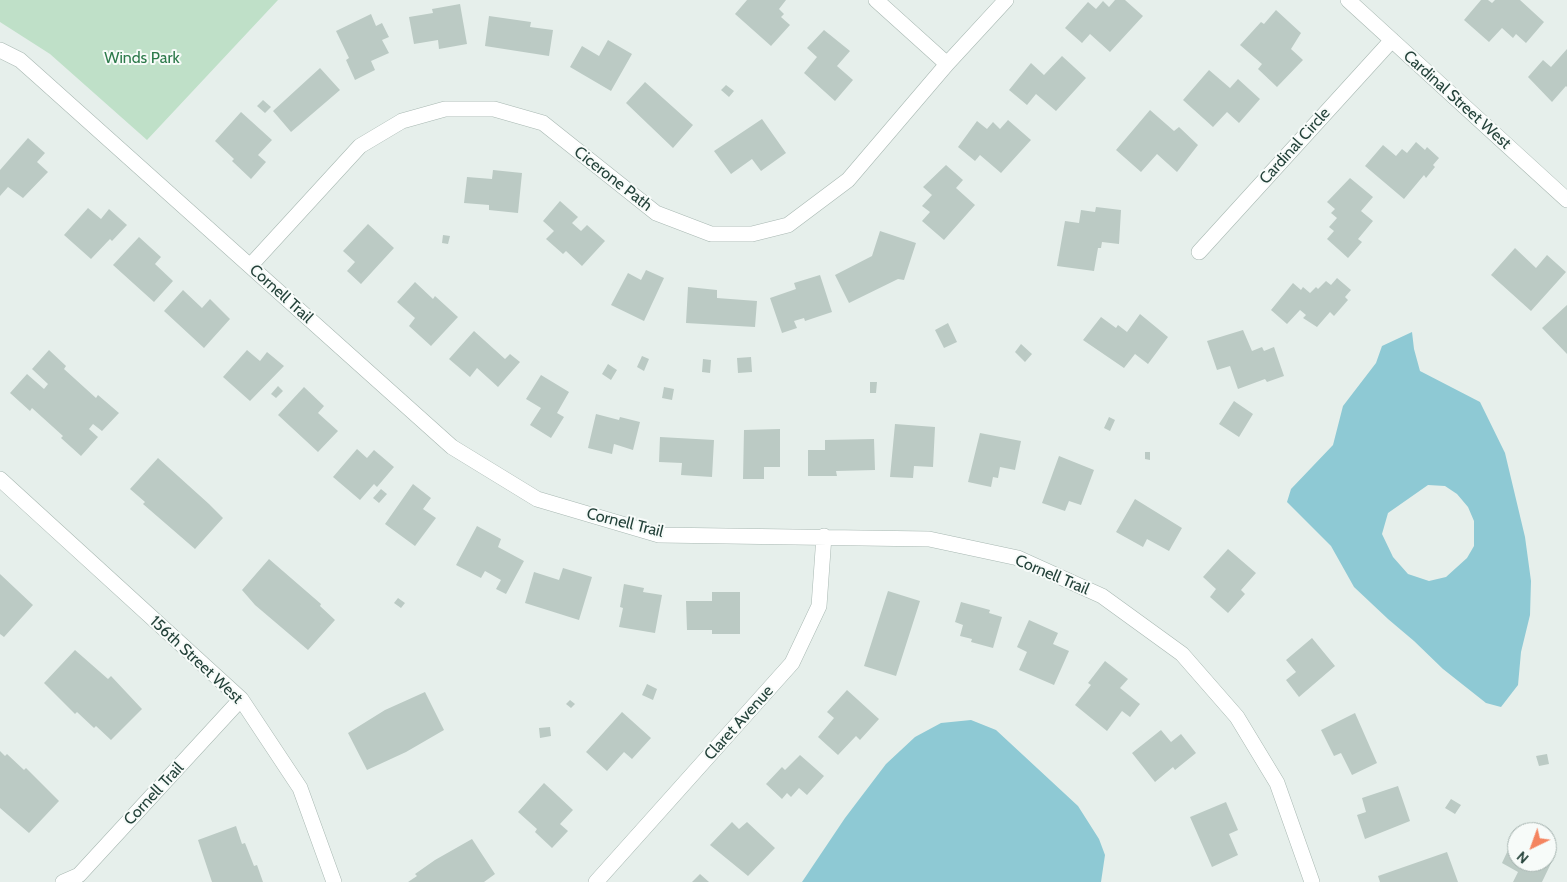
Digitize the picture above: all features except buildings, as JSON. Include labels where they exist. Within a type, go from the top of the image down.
[{"type":"street","points":[[876,0],[948,64]]},
{"type":"street","name":"Cicerone Path","points":[[250,266],[360,146],[402,121],[445,109],[494,109],[543,123],[656,213],[711,234],[752,234],[788,225],[848,180],[1006,0]]},
{"type":"street","name":"Cardinal Street West","points":[[1348,0],[1567,200]]},
{"type":"street","name":"Cardinal Circle","points":[[1199,252],[1392,40]]},
{"type":"street","name":"Cornell Trail","points":[[0,50],[20,60],[452,448],[537,499],[659,535],[824,536],[937,540],[1018,558],[1102,596],[1182,654],[1237,717],[1276,783],[1312,882]]},
{"type":"street","name":"156th Street West","points":[[0,479],[241,699],[300,788],[334,882]]},
{"type":"street","name":"Claret Avenue","points":[[596,882],[792,663],[819,606],[824,536]]},
{"type":"street","name":"Cornell Trail","points":[[62,882],[79,875],[241,699]]},
{"type":"green space","name":"Winds Park","points":[[0,0],[278,0],[147,140],[50,54],[0,22]]},
{"type":"water","points":[[1412,332],[1420,371],[1480,402],[1505,453],[1525,537],[1531,581],[1530,615],[1521,652],[1518,685],[1501,707],[1486,703],[1443,669],[1354,587],[1331,546],[1287,502],[1291,489],[1333,445],[1343,406],[1376,363],[1382,346]],"holes":[[[1428,485],[1445,486],[1457,494],[1468,507],[1474,521],[1474,546],[1467,558],[1446,577],[1429,581],[1408,574],[1393,557],[1382,534],[1388,513]]]},
{"type":"water","points":[[971,720],[996,730],[1078,806],[1099,839],[1105,855],[1101,882],[802,882],[845,818],[886,764],[915,737],[941,723]]}]
